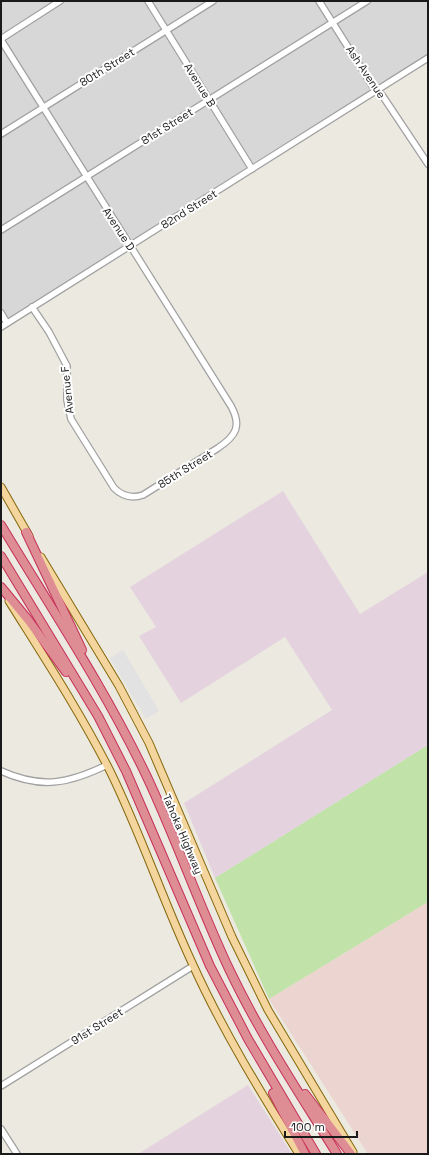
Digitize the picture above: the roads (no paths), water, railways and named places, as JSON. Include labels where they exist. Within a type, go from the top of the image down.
[{"type":"highway","name":"Tahoka Highway","points":[[1,525],[100,689],[147,777],[224,958],[270,1047],[337,1154]]},
{"type":"highway","points":[[26,532],[100,689]]},
{"type":"highway","points":[[1,556],[88,699],[126,771],[196,936],[276,1098],[306,1154]]},
{"type":"highway","points":[[1,588],[29,621],[88,699]]},
{"type":"highway","points":[[250,1043],[316,1154]]},
{"type":"highway","points":[[270,1047],[351,1154]]},
{"type":"main road","name":"Tahoka Highway","points":[[1,487],[26,532],[119,686],[138,722],[180,813],[232,937],[257,989],[283,1038],[355,1154]]},
{"type":"main road","points":[[1,588],[58,678],[107,765],[134,824],[193,966],[243,1061],[299,1154]]},
{"type":"street","points":[[1,39],[60,1]]},
{"type":"street","name":"Avenue B","points":[[148,1],[252,169]]},
{"type":"street","name":"80th Street","points":[[1,134],[213,1]]},
{"type":"street","name":"Ash Avenue","points":[[320,1],[375,90],[382,95],[428,164]]},
{"type":"street","name":"81st Street","points":[[1,230],[367,1]]},
{"type":"street","name":"Avenue D","points":[[1,39],[202,359],[237,418]]},
{"type":"street","name":"82nd Street","points":[[1,327],[428,58]]},
{"type":"street","name":"Avenue F","points":[[32,307],[49,332],[67,366],[67,400],[70,419],[117,491]]},
{"type":"street","points":[[1,313],[7,323]]},
{"type":"street","name":"85th Street","points":[[117,491],[122,495],[133,498],[143,495],[227,442],[234,433],[237,418]]},
{"type":"street","points":[[1,771],[24,779],[53,783],[75,778],[107,765]]},
{"type":"street","name":"91st Street","points":[[1,1086],[193,966]]},
{"type":"street","points":[[1,1129],[17,1154]]}]
